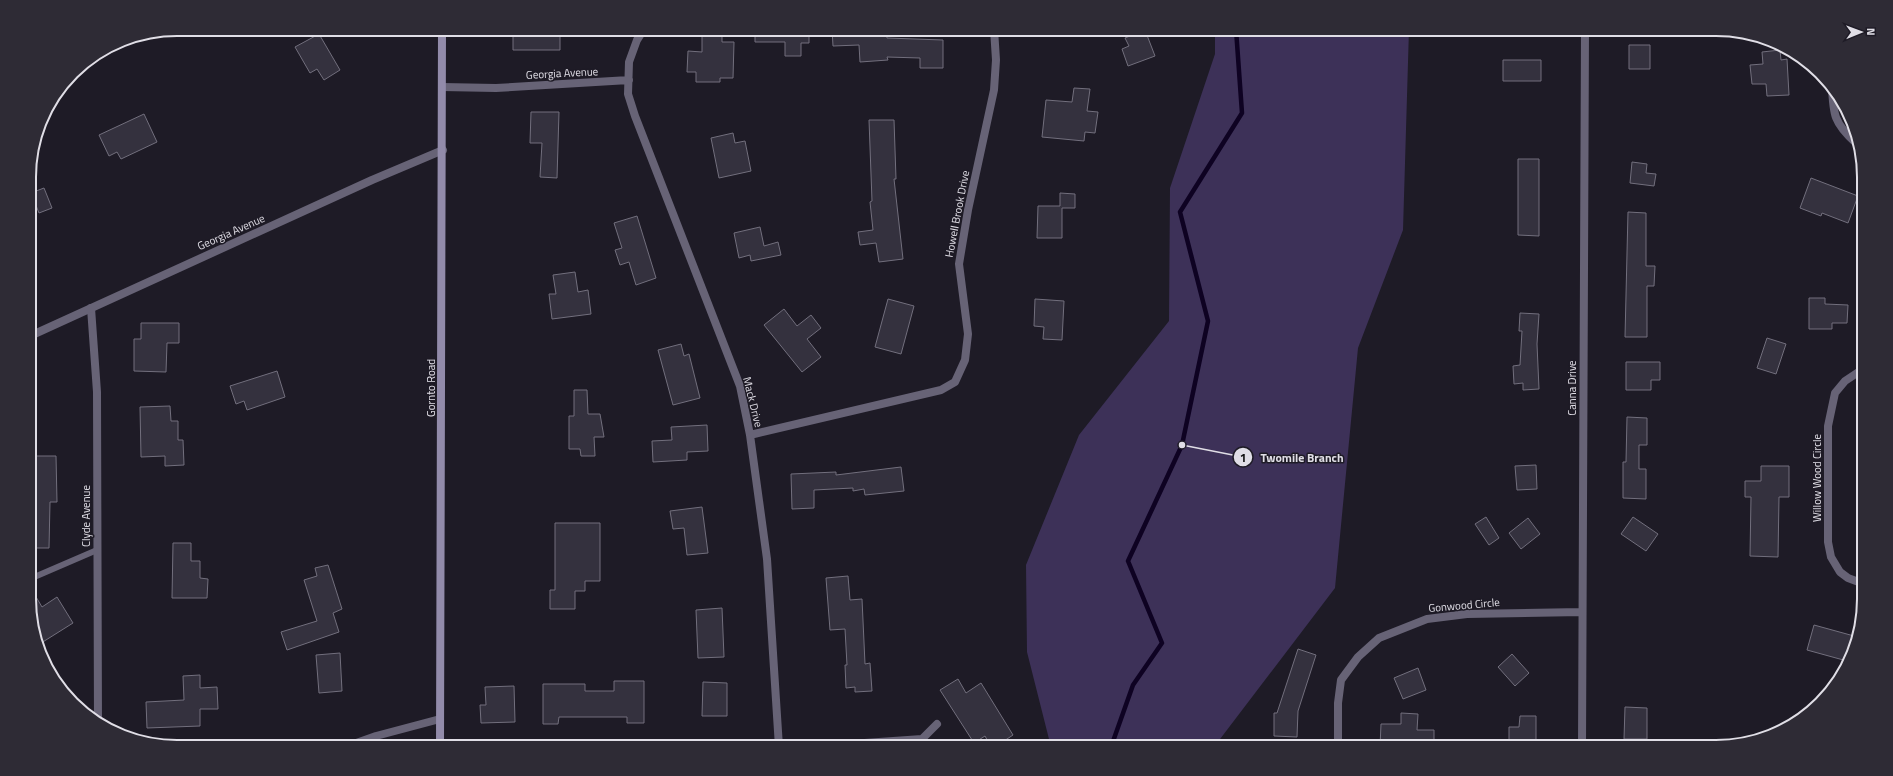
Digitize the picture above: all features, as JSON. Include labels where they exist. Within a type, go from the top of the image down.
[{"type":"main road","name":"Gornto Road","points":[[440,740],[443,150],[442,36]]},
{"type":"street","points":[[629,80],[629,62],[640,36]]},
{"type":"street","name":"Howell Brook Drive","points":[[750,435],[941,390],[955,382],[961,372],[965,360],[968,334],[959,264],[968,210],[994,90],[996,60],[994,36]]},
{"type":"street","name":"Canna Drive","points":[[1582,740],[1584,36]]},
{"type":"street","name":"Georgia Avenue","points":[[442,88],[496,88],[629,80]]},
{"type":"street","name":"Mack Drive","points":[[629,80],[628,94],[635,116],[740,386],[750,435],[767,559],[779,740]]},
{"type":"street","points":[[1834,100],[1836,122],[1843,132],[1852,140]]},
{"type":"street","name":"Georgia Avenue","points":[[36,333],[372,180],[443,150]]},
{"type":"street","name":"Clyde Avenue","points":[[91,308],[97,392],[98,715]]},
{"type":"street","name":"Willow Wood Circle","points":[[1857,373],[1844,381],[1835,393],[1828,426],[1828,535],[1831,557],[1840,572],[1848,578],[1857,581]]},
{"type":"street","name":"Gonwood Circle","points":[[1338,740],[1338,703],[1341,680],[1358,657],[1378,638],[1426,619],[1467,614],[1582,612]]},
{"type":"street","points":[[365,740],[440,719]]},
{"type":"street","points":[[908,740],[922,739],[937,724]]},
{"type":"lane","points":[[36,576],[97,550]]},
{"type":"shaded area","points":[[1215,36],[1409,36],[1403,230],[1358,348],[1335,588],[1219,740],[1049,740],[1027,652],[1026,565],[1079,435],[1169,321],[1170,188],[1215,54]]},
{"type":"building","points":[[315,36],[320,36],[340,70],[324,80],[317,69],[310,73],[295,47]]},
{"type":"building","points":[[513,36],[560,36],[560,50],[513,50]]},
{"type":"building","points":[[702,36],[722,36],[722,42],[734,42],[733,78],[720,78],[720,82],[696,82],[696,72],[687,72],[688,51],[702,52]]},
{"type":"building","points":[[755,36],[809,36],[809,43],[801,43],[801,56],[785,56],[785,42],[755,42]]},
{"type":"building","points":[[832,36],[887,36],[887,38],[943,40],[943,68],[920,68],[920,58],[887,57],[888,60],[860,62],[859,45],[833,46]]},
{"type":"building","points":[[1130,36],[1147,36],[1155,56],[1128,66],[1122,49],[1129,46],[1125,38]]},
{"type":"building","points":[[1629,45],[1650,45],[1650,69],[1629,69]]},
{"type":"building","points":[[1777,50],[1780,52],[1781,60],[1787,59],[1789,95],[1767,96],[1766,84],[1752,84],[1750,65],[1763,64],[1762,52]]},
{"type":"building","points":[[1503,60],[1541,60],[1541,81],[1503,81]]},
{"type":"building","points":[[1074,88],[1090,89],[1087,111],[1098,112],[1095,133],[1085,132],[1084,141],[1042,137],[1046,100],[1072,102]]},
{"type":"building","points":[[531,112],[559,112],[557,178],[540,177],[542,143],[530,143]]},
{"type":"building","points":[[144,114],[157,142],[121,159],[117,152],[109,156],[99,135]]},
{"type":"building","points":[[869,120],[894,120],[896,179],[894,179],[903,259],[879,262],[876,243],[860,245],[858,232],[873,230],[870,202],[872,201]]},
{"type":"building","points":[[733,133],[735,143],[745,141],[751,171],[719,178],[711,138]]},
{"type":"building","points":[[1518,159],[1539,159],[1539,236],[1518,235]]},
{"type":"building","points":[[1632,162],[1647,164],[1646,173],[1656,174],[1654,186],[1630,183]]},
{"type":"building","points":[[1811,178],[1857,196],[1848,223],[1822,213],[1821,216],[1800,208]]},
{"type":"building","points":[[44,188],[52,208],[39,213],[36,206],[36,191]]},
{"type":"building","points":[[1060,193],[1075,194],[1075,208],[1062,208],[1062,238],[1037,238],[1038,206],[1060,206]]},
{"type":"building","points":[[1628,212],[1646,213],[1646,266],[1655,266],[1654,286],[1647,286],[1647,337],[1625,337]]},
{"type":"building","points":[[637,216],[656,278],[636,285],[629,262],[620,265],[615,250],[622,248],[614,223]]},
{"type":"building","points":[[760,227],[764,246],[778,242],[781,255],[751,261],[750,255],[739,258],[734,233]]},
{"type":"building","points":[[575,272],[578,292],[588,290],[591,314],[552,319],[549,294],[556,294],[553,275]]},
{"type":"building","points":[[1809,298],[1825,298],[1825,304],[1848,305],[1847,323],[1832,323],[1832,329],[1809,329]]},
{"type":"building","points":[[888,299],[914,306],[901,354],[875,347]]},
{"type":"building","points":[[1035,299],[1064,301],[1062,340],[1043,339],[1044,327],[1034,326]]},
{"type":"building","points":[[784,309],[797,326],[811,315],[821,328],[807,339],[821,357],[802,372],[764,325]]},
{"type":"building","points":[[1520,313],[1539,314],[1537,344],[1539,389],[1523,390],[1523,383],[1514,384],[1513,366],[1520,365],[1522,331],[1519,331]]},
{"type":"building","points":[[141,323],[179,323],[179,343],[167,343],[166,372],[134,371],[134,339],[141,339]]},
{"type":"building","points":[[1767,338],[1786,344],[1776,374],[1757,368]]},
{"type":"building","points":[[681,344],[684,356],[689,354],[700,398],[673,405],[658,350]]},
{"type":"building","points":[[1626,362],[1660,362],[1660,380],[1651,380],[1651,390],[1626,390]]},
{"type":"building","points":[[277,371],[285,397],[247,410],[244,401],[236,404],[230,386]]},
{"type":"building","points":[[574,390],[587,390],[588,414],[600,414],[604,437],[594,437],[595,456],[581,456],[580,449],[569,449],[569,416],[574,416]]},
{"type":"building","points":[[170,406],[171,421],[178,421],[178,440],[183,440],[184,465],[165,466],[165,456],[141,457],[140,407]]},
{"type":"building","points":[[1627,417],[1647,418],[1647,445],[1639,445],[1639,469],[1646,469],[1646,499],[1623,498],[1623,462],[1626,462]]},
{"type":"building","points":[[707,425],[708,451],[687,452],[687,460],[653,462],[652,441],[672,440],[671,427]]},
{"type":"building","points":[[36,456],[56,456],[57,502],[50,502],[49,548],[36,548]]},
{"type":"building","points":[[1536,465],[1537,489],[1517,490],[1515,466]]},
{"type":"building","points":[[1761,466],[1789,466],[1789,497],[1779,497],[1778,557],[1750,556],[1751,497],[1745,497],[1745,481],[1761,481]]},
{"type":"building","points":[[901,467],[904,491],[865,495],[864,489],[853,491],[853,488],[814,490],[814,508],[792,509],[791,474],[836,472],[836,475]]},
{"type":"building","points":[[702,507],[708,553],[687,555],[684,528],[673,529],[670,511]]},
{"type":"building","points":[[1486,517],[1499,538],[1489,545],[1475,524]]},
{"type":"building","points":[[1633,517],[1658,534],[1646,551],[1621,534]]},
{"type":"building","points":[[1528,518],[1540,534],[1521,549],[1509,533]]},
{"type":"building","points":[[555,523],[600,523],[600,581],[585,581],[585,591],[575,591],[575,609],[550,609],[550,590],[555,590]]},
{"type":"building","points":[[173,543],[191,543],[191,561],[200,561],[200,578],[208,579],[207,598],[172,598]]},
{"type":"building","points":[[328,565],[342,609],[333,613],[339,632],[287,650],[281,632],[317,621],[304,580],[317,576],[315,568]]},
{"type":"building","points":[[848,576],[850,600],[862,599],[865,664],[870,663],[872,691],[855,692],[855,687],[846,688],[845,665],[847,665],[845,629],[830,630],[826,578]]},
{"type":"building","points":[[36,597],[42,607],[57,597],[73,623],[43,642],[37,618]]},
{"type":"building","points":[[722,608],[724,657],[698,658],[696,610]]},
{"type":"building","points":[[1814,625],[1852,635],[1843,660],[1807,650]]},
{"type":"building","points":[[1298,649],[1316,655],[1298,711],[1297,737],[1274,736],[1274,713],[1277,713]]},
{"type":"building","points":[[340,653],[342,691],[319,693],[316,655]]},
{"type":"building","points":[[1512,654],[1529,673],[1515,686],[1498,667]]},
{"type":"building","points":[[1418,668],[1426,690],[1403,699],[1394,678]]},
{"type":"building","points":[[200,675],[200,688],[217,687],[218,709],[200,709],[200,726],[147,728],[146,702],[184,700],[183,676]]},
{"type":"building","points":[[958,679],[966,693],[981,683],[1013,735],[1006,740],[987,740],[985,736],[979,740],[972,740],[940,690]]},
{"type":"building","points":[[614,681],[644,681],[644,723],[627,723],[627,717],[559,717],[558,724],[543,724],[543,684],[585,684],[585,691],[614,691]]},
{"type":"building","points":[[703,682],[727,683],[727,716],[702,716]]},
{"type":"building","points":[[514,686],[515,722],[481,723],[480,705],[486,705],[485,687]]},
{"type":"building","points":[[1625,707],[1647,708],[1647,739],[1624,739]]},
{"type":"building","points":[[1401,713],[1418,714],[1417,730],[1434,730],[1434,740],[1380,740],[1381,724],[1401,724]]},
{"type":"building","points":[[1520,716],[1536,716],[1536,740],[1509,740],[1509,727],[1519,727]]},
{"type":"waterway","points":[[1113,740],[1133,685],[1162,643],[1128,561],[1182,445],[1208,321],[1180,212],[1242,113],[1236,36]]},
{"type":"place","name":"Twomile Branch","points":[[1182,445]]}]
